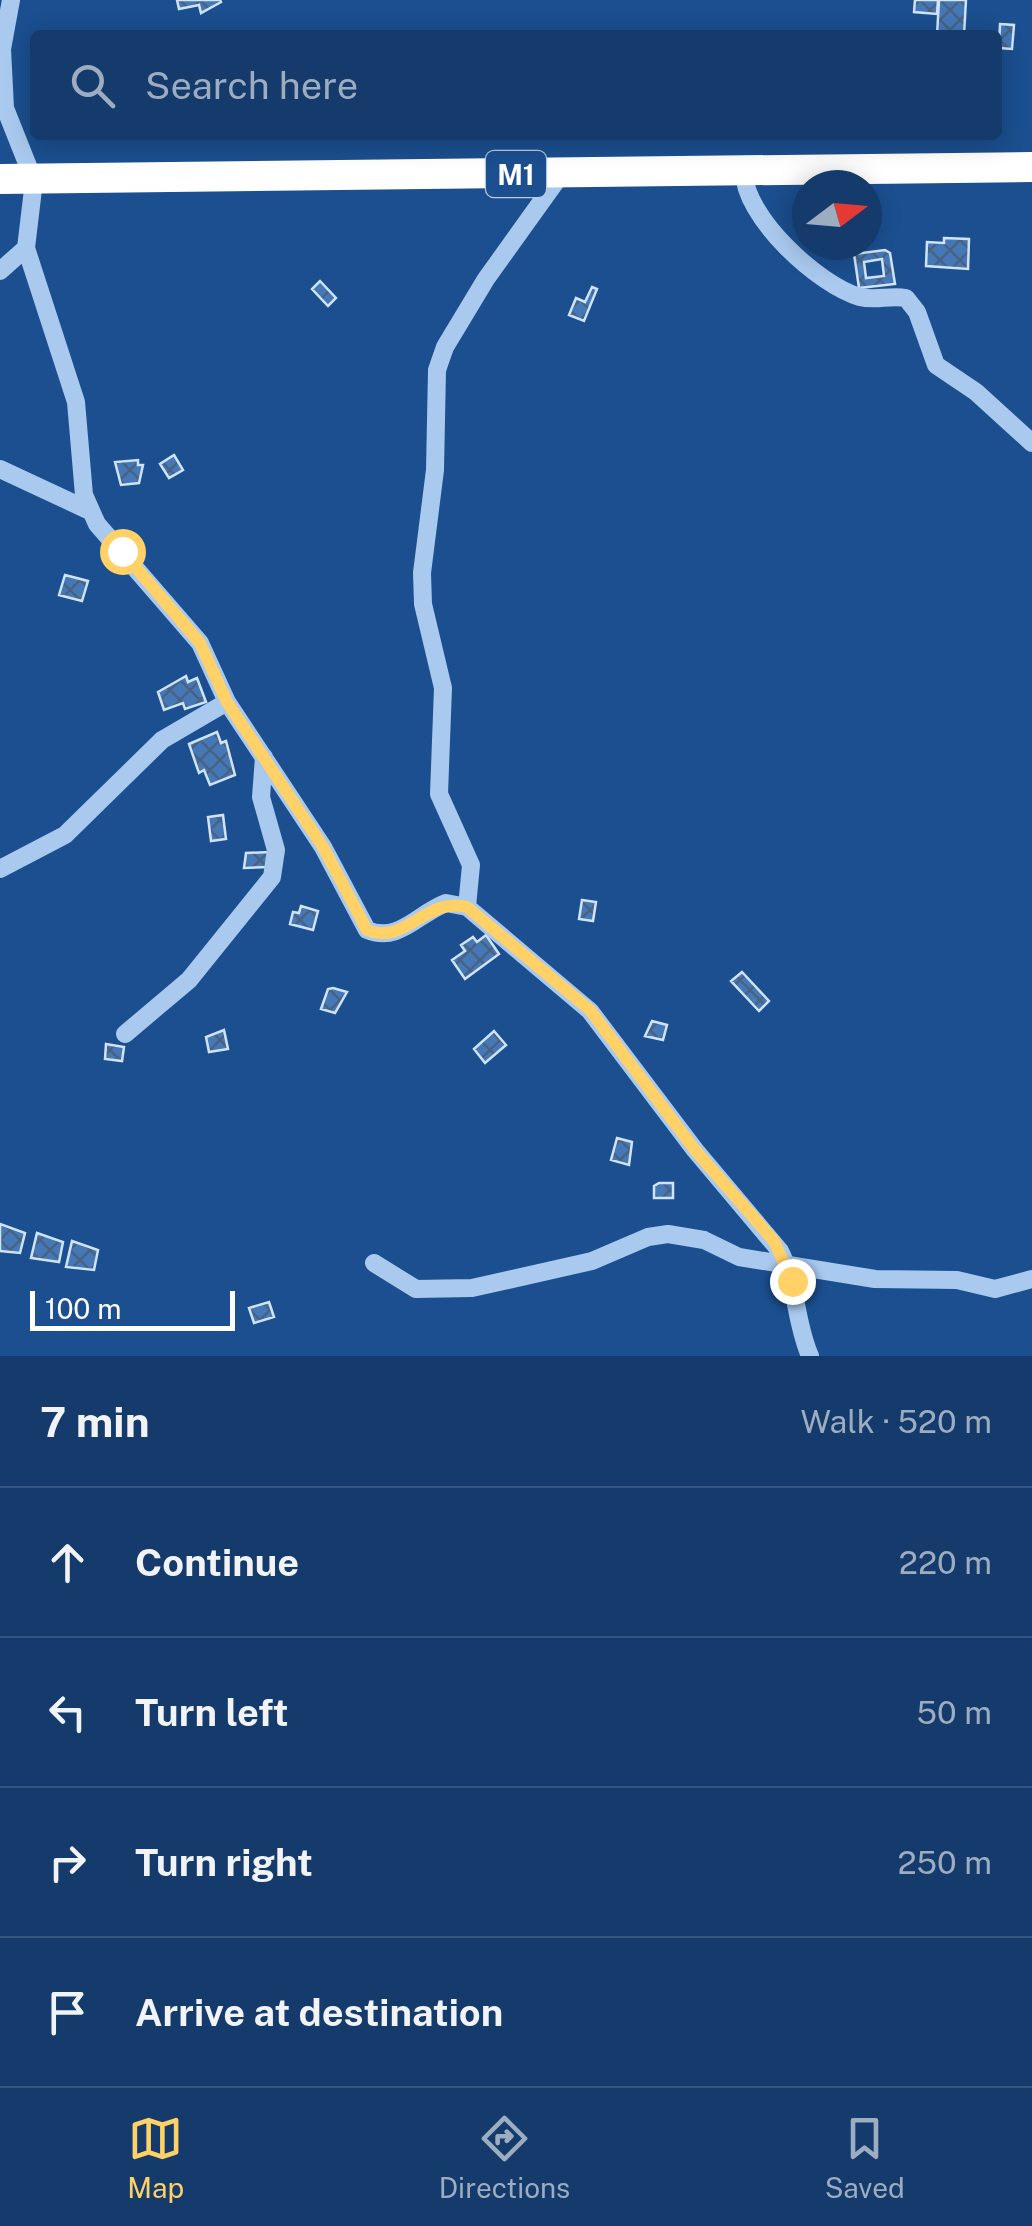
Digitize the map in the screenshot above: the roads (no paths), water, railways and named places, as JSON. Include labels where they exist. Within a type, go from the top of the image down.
[{"type":"highway","name":"M1","points":[[0,180],[1032,168]]},
{"type":"street","points":[[11,0],[2,50],[5,108],[34,181],[26,248],[76,402],[84,496],[90,512],[200,643],[227,702],[323,847],[367,930],[381,936],[397,933],[446,903],[467,907],[590,1010],[786,1263],[810,1356]]},
{"type":"street","points":[[744,171],[744,184],[760,210],[808,270],[855,295],[876,300],[906,298],[917,312],[936,365],[976,392],[1032,442]]},
{"type":"street","points":[[467,907],[472,865],[438,794],[444,688],[423,604],[422,573],[436,470],[437,370],[445,347],[486,279],[562,173]]},
{"type":"street","points":[[0,271],[26,248]]},
{"type":"street","points":[[0,469],[90,512]]},
{"type":"street","points":[[0,868],[65,836],[162,740],[227,702]]},
{"type":"street","points":[[125,1034],[189,980],[272,877],[276,850],[261,797],[264,757]]},
{"type":"street","points":[[374,1264],[396,1280],[424,1290],[472,1288],[592,1261],[648,1237],[668,1234],[704,1240],[739,1257],[875,1280],[957,1280],[995,1289],[1032,1279]]}]
